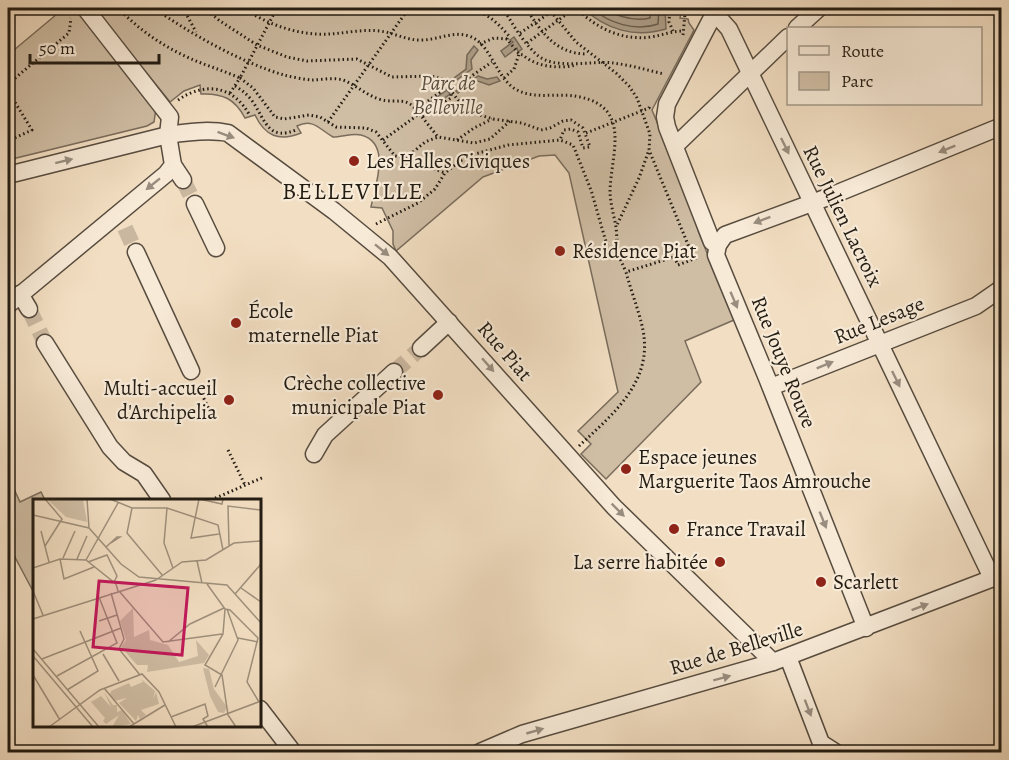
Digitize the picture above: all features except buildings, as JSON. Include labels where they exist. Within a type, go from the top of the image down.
[{"type":"street","points":[[85,8],[170,117],[168,135],[173,165],[183,180]]},
{"type":"street","points":[[798,27],[819,8]]},
{"type":"street","points":[[659,106],[667,104],[714,9]]},
{"type":"street","name":"Rue Julien Lacroix","points":[[714,9],[729,29],[879,344],[997,576]]},
{"type":"street","points":[[675,146],[787,39]]},
{"type":"street","name":"Rue Jouye Rouve","points":[[659,106],[712,242],[718,245],[716,255],[866,628]]},
{"type":"street","points":[[718,245],[725,235],[1002,126]]},
{"type":"street","name":"Rue Piat","points":[[8,176],[168,135],[211,132],[228,134],[334,211],[390,257],[614,507],[781,660]]},
{"type":"street","points":[[28,309],[14,300],[122,220],[173,165]]},
{"type":"street","points":[[195,204],[216,248]]},
{"type":"street","points":[[136,252],[191,371]]},
{"type":"street","name":"Rue Lesage","points":[[771,387],[976,306],[1002,288]]},
{"type":"street","points":[[421,348],[449,322]]},
{"type":"street","points":[[45,343],[110,447],[124,462],[144,474],[161,499]]},
{"type":"street","points":[[314,454],[325,435],[394,372]]},
{"type":"street","name":"Rue de Belleville","points":[[480,753],[522,734],[781,660],[997,576]]},
{"type":"street","points":[[781,660],[820,743],[836,753]]},
{"type":"street","points":[[261,710],[293,753]]},
{"type":"path","points":[[118,8],[159,42],[188,58],[241,76],[275,117],[284,119],[309,115],[320,117],[336,127],[366,128],[376,132],[395,156],[445,173]]},
{"type":"path","points":[[154,8],[179,25],[249,61],[285,75],[309,80],[337,79],[380,100],[405,101],[412,104],[438,137]]},
{"type":"path","points":[[183,8],[197,34]]},
{"type":"path","points":[[204,8],[257,45],[287,57],[307,61],[357,59],[392,77],[431,76],[442,79],[468,109],[493,119],[522,123],[541,130],[571,120],[578,123],[586,132],[591,145],[587,149],[583,148],[578,132],[571,129],[564,130],[560,140]]},
{"type":"path","points":[[244,8],[269,22],[295,31],[326,34],[368,31],[391,34],[406,40],[424,40],[451,34],[469,36],[480,44],[504,78],[516,89],[535,95],[580,97],[604,107],[613,121],[615,156],[610,191],[618,254],[626,272],[643,332],[645,357],[634,388],[624,402],[574,451]]},
{"type":"path","points":[[230,93],[277,8]]},
{"type":"path","points":[[328,122],[410,8]]},
{"type":"path","points":[[467,8],[486,14],[499,24],[521,54],[530,62],[548,66],[585,64]]},
{"type":"path","points":[[503,8],[527,44],[544,59],[567,64],[624,65],[666,75]]},
{"type":"path","points":[[526,8],[545,37],[565,51],[589,54]]},
{"type":"path","points":[[480,44],[519,32],[535,23],[550,9],[557,8]]},
{"type":"path","points":[[527,44],[575,8],[591,22],[621,36],[649,38],[673,31],[683,31]]},
{"type":"path","points":[[670,8],[669,22],[673,31]]},
{"type":"path","points":[[683,38],[687,8]]},
{"type":"path","points":[[550,9],[576,42],[629,86],[637,98],[650,134],[649,150],[639,178],[616,227]]},
{"type":"path","points":[[8,84],[69,33],[70,25]]},
{"type":"path","points":[[504,78],[514,69],[521,54],[531,48]]},
{"type":"path","points":[[451,90],[493,62]]},
{"type":"path","points":[[235,86],[252,101],[265,125],[271,130],[288,134],[298,129]]},
{"type":"path","points":[[417,110],[446,88],[451,90]]},
{"type":"path","points":[[170,117],[172,105],[194,91],[212,89],[230,93],[242,102],[250,116]]},
{"type":"path","points":[[383,140],[451,98],[451,90]]},
{"type":"path","points":[[8,91],[32,130],[8,141]]},
{"type":"path","points":[[586,132],[641,110],[659,106]]},
{"type":"path","points":[[455,141],[493,119]]},
{"type":"path","points":[[406,158],[425,142],[438,137],[474,143],[490,139],[510,121]]},
{"type":"path","points":[[367,228],[418,203],[435,189],[445,173],[460,161],[475,154],[508,146],[560,140],[573,146],[591,190],[608,249],[618,254]]},
{"type":"path","points":[[626,272],[674,257],[678,252],[689,248],[649,150]]},
{"type":"path","points":[[674,257],[678,266],[697,258]]},
{"type":"path","points":[[191,371],[214,420]]},
{"type":"path","points":[[228,450],[245,485]]},
{"type":"path","points":[[215,499],[264,477]]},
{"type":"green space","name":"Parc de Belleville","points":[[94,8],[682,8],[680,18],[688,19],[694,30],[652,110],[688,197],[699,233],[734,320],[685,341],[701,382],[606,479],[581,454],[591,444],[578,431],[618,392],[569,173],[555,155],[539,156],[483,177],[396,251],[393,244],[393,231],[382,208],[371,207],[378,177],[379,156],[370,140],[361,135],[333,137],[316,125],[307,123],[297,126],[301,133],[279,137],[263,128],[255,115],[245,118],[228,98],[201,94],[200,85],[184,91],[170,102]]},
{"type":"green space","points":[[63,9],[80,12],[156,108],[154,122],[147,126],[8,160],[8,55]]},
{"type":"green space","points":[[8,476],[20,502],[41,492],[44,499],[33,499],[33,591],[8,544]]},
{"type":"water","points":[[583,8],[665,8],[666,29],[643,33],[622,30],[601,22]]},
{"type":"water","points":[[514,37],[522,49],[518,52],[517,48],[505,57],[501,51],[513,42],[510,40]]},
{"type":"water","points":[[474,46],[478,50],[471,60],[472,69],[451,84],[450,81],[466,69],[467,55]]},
{"type":"water","points":[[478,76],[487,79],[497,77],[500,81],[489,85],[475,80],[458,93],[456,91]]},
{"type":"water","points":[[447,90],[450,94],[426,112],[423,107]]},
{"type":"tunnel","points":[[183,180],[195,204]]},
{"type":"tunnel","points":[[125,228],[136,252]]},
{"type":"tunnel","points":[[29,309],[45,343]]},
{"type":"tunnel","points":[[394,372],[421,348]]},
{"type":"place","name":"Les Halles Civiques","points":[[354,161]]},
{"type":"place","name":"Résidence Piat","points":[[560,251]]},
{"type":"place","name":"École maternelle Piat","points":[[236,323]]},
{"type":"place","name":"Crèche collective municipale Piat","points":[[438,395]]},
{"type":"place","name":"Multi-accueil d'Archipelia","points":[[229,400]]},
{"type":"place","name":"Espace jeunes Marguerite Taos Amrouche","points":[[626,469]]},
{"type":"place","name":"France Travail","points":[[674,529]]},
{"type":"place","name":"La serre habitée","points":[[720,562]]},
{"type":"place","name":"Scarlett","points":[[821,582]]},
{"type":"district","name":"BELLEVILLE","points":[[353,191]]}]
